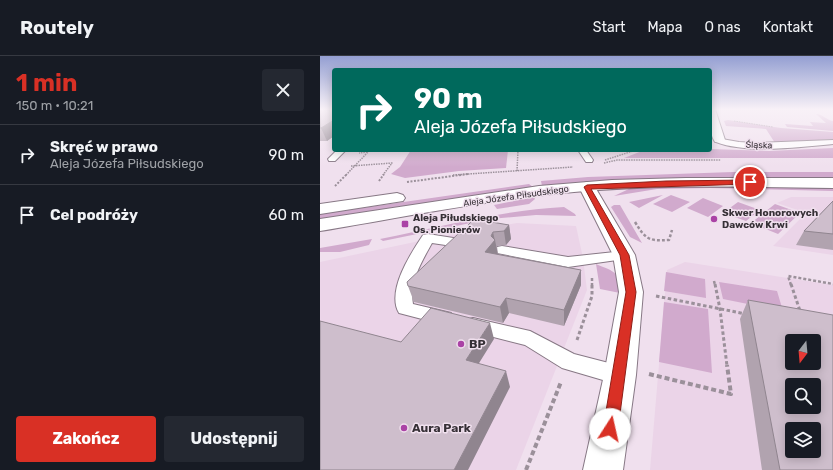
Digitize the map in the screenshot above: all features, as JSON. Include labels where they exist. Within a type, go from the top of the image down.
[{"type":"main road","name":"Śląska","points":[[716,128],[719,140]]},
{"type":"main road","name":"Aleja Józefa Piłsudskiego","points":[[468,187],[533,179],[628,172],[667,170],[795,169]]},
{"type":"main road","name":"Aleja Józefa Piłsudskiego","points":[[320,225],[539,191],[583,177],[681,183],[833,183]]},
{"type":"main road","points":[[583,177],[624,255],[631,292],[620,375],[603,470]]},
{"type":"main road","points":[[320,209],[407,189]]},
{"type":"lane","name":"Śląska","points":[[719,140],[727,143],[753,145],[833,142]]},
{"type":"lane","points":[[332,159],[340,152]]},
{"type":"lane","points":[[583,152],[589,160]]},
{"type":"lane","points":[[466,244],[428,238],[412,266],[403,294],[405,308],[530,339],[568,362],[620,375]]},
{"type":"lane","points":[[502,250],[568,262],[624,255]]},
{"type":"path","points":[[334,187],[368,152],[355,153]]},
{"type":"path","points":[[517,171],[518,152]]},
{"type":"path","points":[[601,164],[605,162],[605,159],[629,152]]},
{"type":"path","points":[[356,165],[392,163],[376,186]]},
{"type":"path","points":[[407,189],[453,175],[517,171],[583,177]]},
{"type":"path","points":[[635,222],[644,237],[649,240],[669,240],[672,230]]},
{"type":"path","points":[[802,318],[788,276],[833,284]]},
{"type":"path","points":[[647,373],[731,394],[720,309],[714,281]]},
{"type":"path","points":[[656,296],[751,315]]},
{"type":"shaded area","points":[[757,128],[785,128],[833,132],[833,139],[775,143],[766,129]]},
{"type":"shaded area","points":[[802,128],[833,128],[833,131]]},
{"type":"shaded area","points":[[833,148],[833,158],[624,158],[639,152],[712,152],[712,149],[769,151]]},
{"type":"shaded area","points":[[410,152],[508,152],[506,168],[459,171],[405,178],[391,174],[400,167]]},
{"type":"shaded area","points":[[733,172],[833,172],[833,177],[600,181],[542,186],[541,181],[588,177]]},
{"type":"shaded area","points":[[529,184],[533,187],[320,219],[320,214]]},
{"type":"shaded area","points":[[833,187],[833,191],[710,188],[657,189],[614,196],[631,188]]},
{"type":"shaded area","points":[[663,195],[639,208],[629,202]]},
{"type":"shaded area","points":[[671,195],[690,202],[672,212],[653,204]]},
{"type":"shaded area","points":[[534,197],[535,199],[529,204],[497,209],[494,205]]},
{"type":"shaded area","points":[[791,197],[833,197],[833,255],[773,246],[806,213],[777,203]]},
{"type":"shaded area","points":[[703,198],[723,206],[708,217],[687,208]]},
{"type":"shaded area","points":[[738,202],[760,210],[746,221],[723,213]]},
{"type":"shaded area","points":[[775,204],[800,213],[778,234],[751,223]]},
{"type":"shaded area","points":[[614,205],[620,205],[642,243],[630,237],[611,207]]},
{"type":"shaded area","points":[[564,207],[576,216],[536,215],[490,219],[383,241],[380,239],[495,215]]},
{"type":"shaded area","points":[[517,223],[576,226],[583,258],[587,290],[516,470],[320,470],[320,262],[467,231]]},
{"type":"shaded area","points":[[372,239],[369,245],[340,252],[320,252],[320,248]]},
{"type":"shaded area","points":[[685,262],[833,285],[833,470],[650,470],[667,270]]},
{"type":"shaded area","points":[[596,264],[615,273],[618,280],[620,293],[600,289]]},
{"type":"shaded area","points":[[666,272],[705,279],[706,298],[664,291]]},
{"type":"shaded area","points":[[719,282],[777,291],[783,311],[723,299]]},
{"type":"shaded area","points":[[664,302],[708,309],[712,373],[659,362]]},
{"type":"building","points":[[833,201],[833,234],[804,231]]},
{"type":"building","name":"BP","points":[[474,219],[509,225],[504,231],[493,232],[491,236],[495,240],[485,252],[581,270],[564,310],[506,298],[500,307],[408,286],[407,282],[458,234],[469,233],[471,229],[468,225]]},
{"type":"building","points":[[748,300],[833,315],[833,470],[780,470]]},
{"type":"building","name":"Aura Park","points":[[431,308],[490,323],[466,360],[506,371],[454,470],[320,470],[320,321],[401,342]]},
{"type":"place","name":"Skwer Honorowych Dawców Krwi","points":[[714,219]]},
{"type":"place","name":"Aleja Piłudskiego Os. Pionierów","points":[[405,224]]},
{"type":"place","name":"BP","points":[[461,344]]},
{"type":"place","name":"Aura Park","points":[[404,428]]},
{"type":"route","points":[[610,429],[620,375],[631,292],[624,255],[587,187],[666,183],[750,182]]}]
